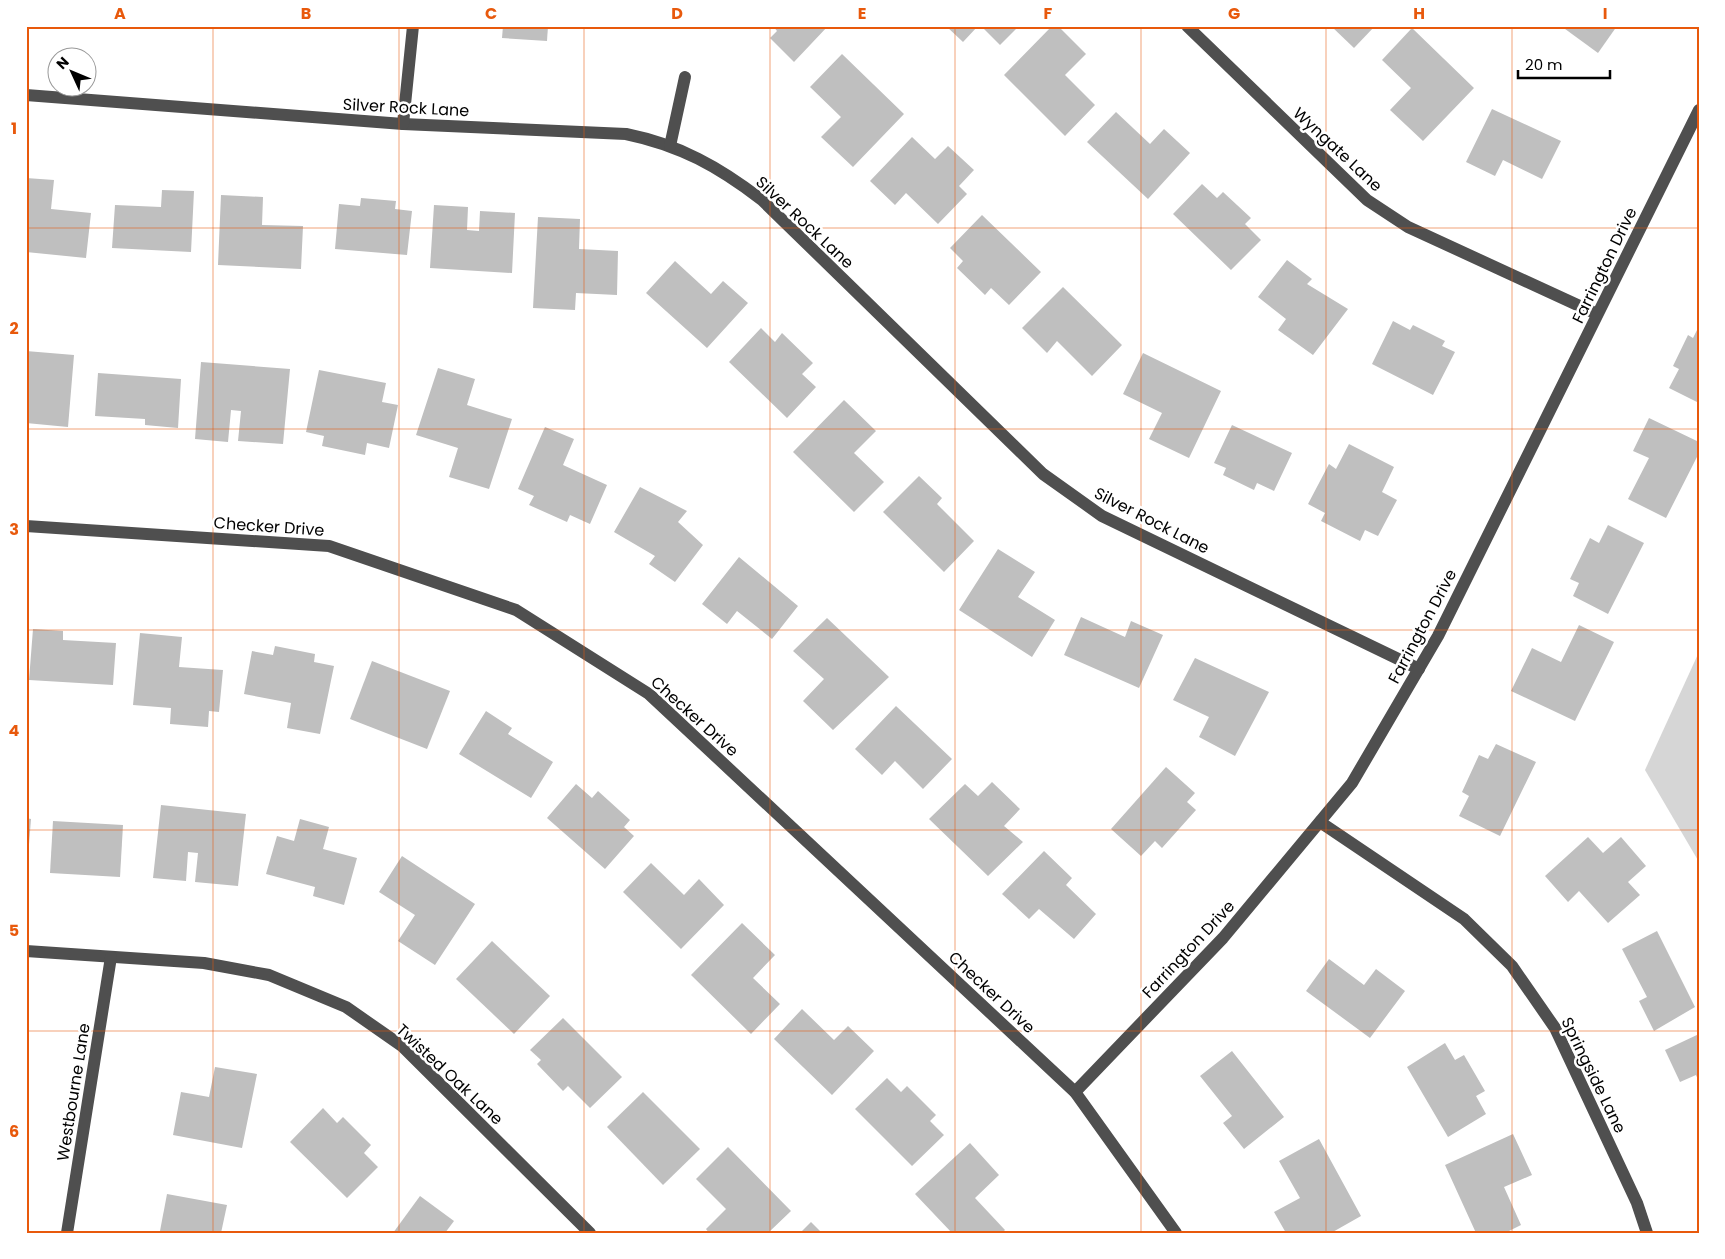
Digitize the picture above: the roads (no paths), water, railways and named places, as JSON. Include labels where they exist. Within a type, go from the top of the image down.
[{"type":"street","points":[[403,124],[413,26]]},
{"type":"street","name":"Wyngate Lane","points":[[1187,26],[1367,200],[1408,227],[1598,314]]},
{"type":"street","points":[[670,146],[685,76]]},
{"type":"street","name":"Silver Rock Lane","points":[[26,96],[403,124],[626,134],[651,139],[670,146],[712,165],[762,200],[1043,474],[1102,516],[1418,669]]},
{"type":"street","name":"Farrington Drive","points":[[1075,1092],[1223,938],[1352,783],[1438,636],[1699,110]]},
{"type":"street","name":"Checker Drive","points":[[26,526],[329,546],[516,610],[649,694],[1075,1092],[1176,1233]]},
{"type":"street","name":"Springside Lane","points":[[1320,822],[1464,919],[1512,966],[1555,1028],[1637,1203],[1647,1233]]},
{"type":"street","name":"Twisted Oak Lane","points":[[26,950],[204,964],[269,975],[346,1007],[402,1046],[590,1233]]},
{"type":"street","name":"Westbourne Lane","points":[[67,1233],[111,957]]}]
